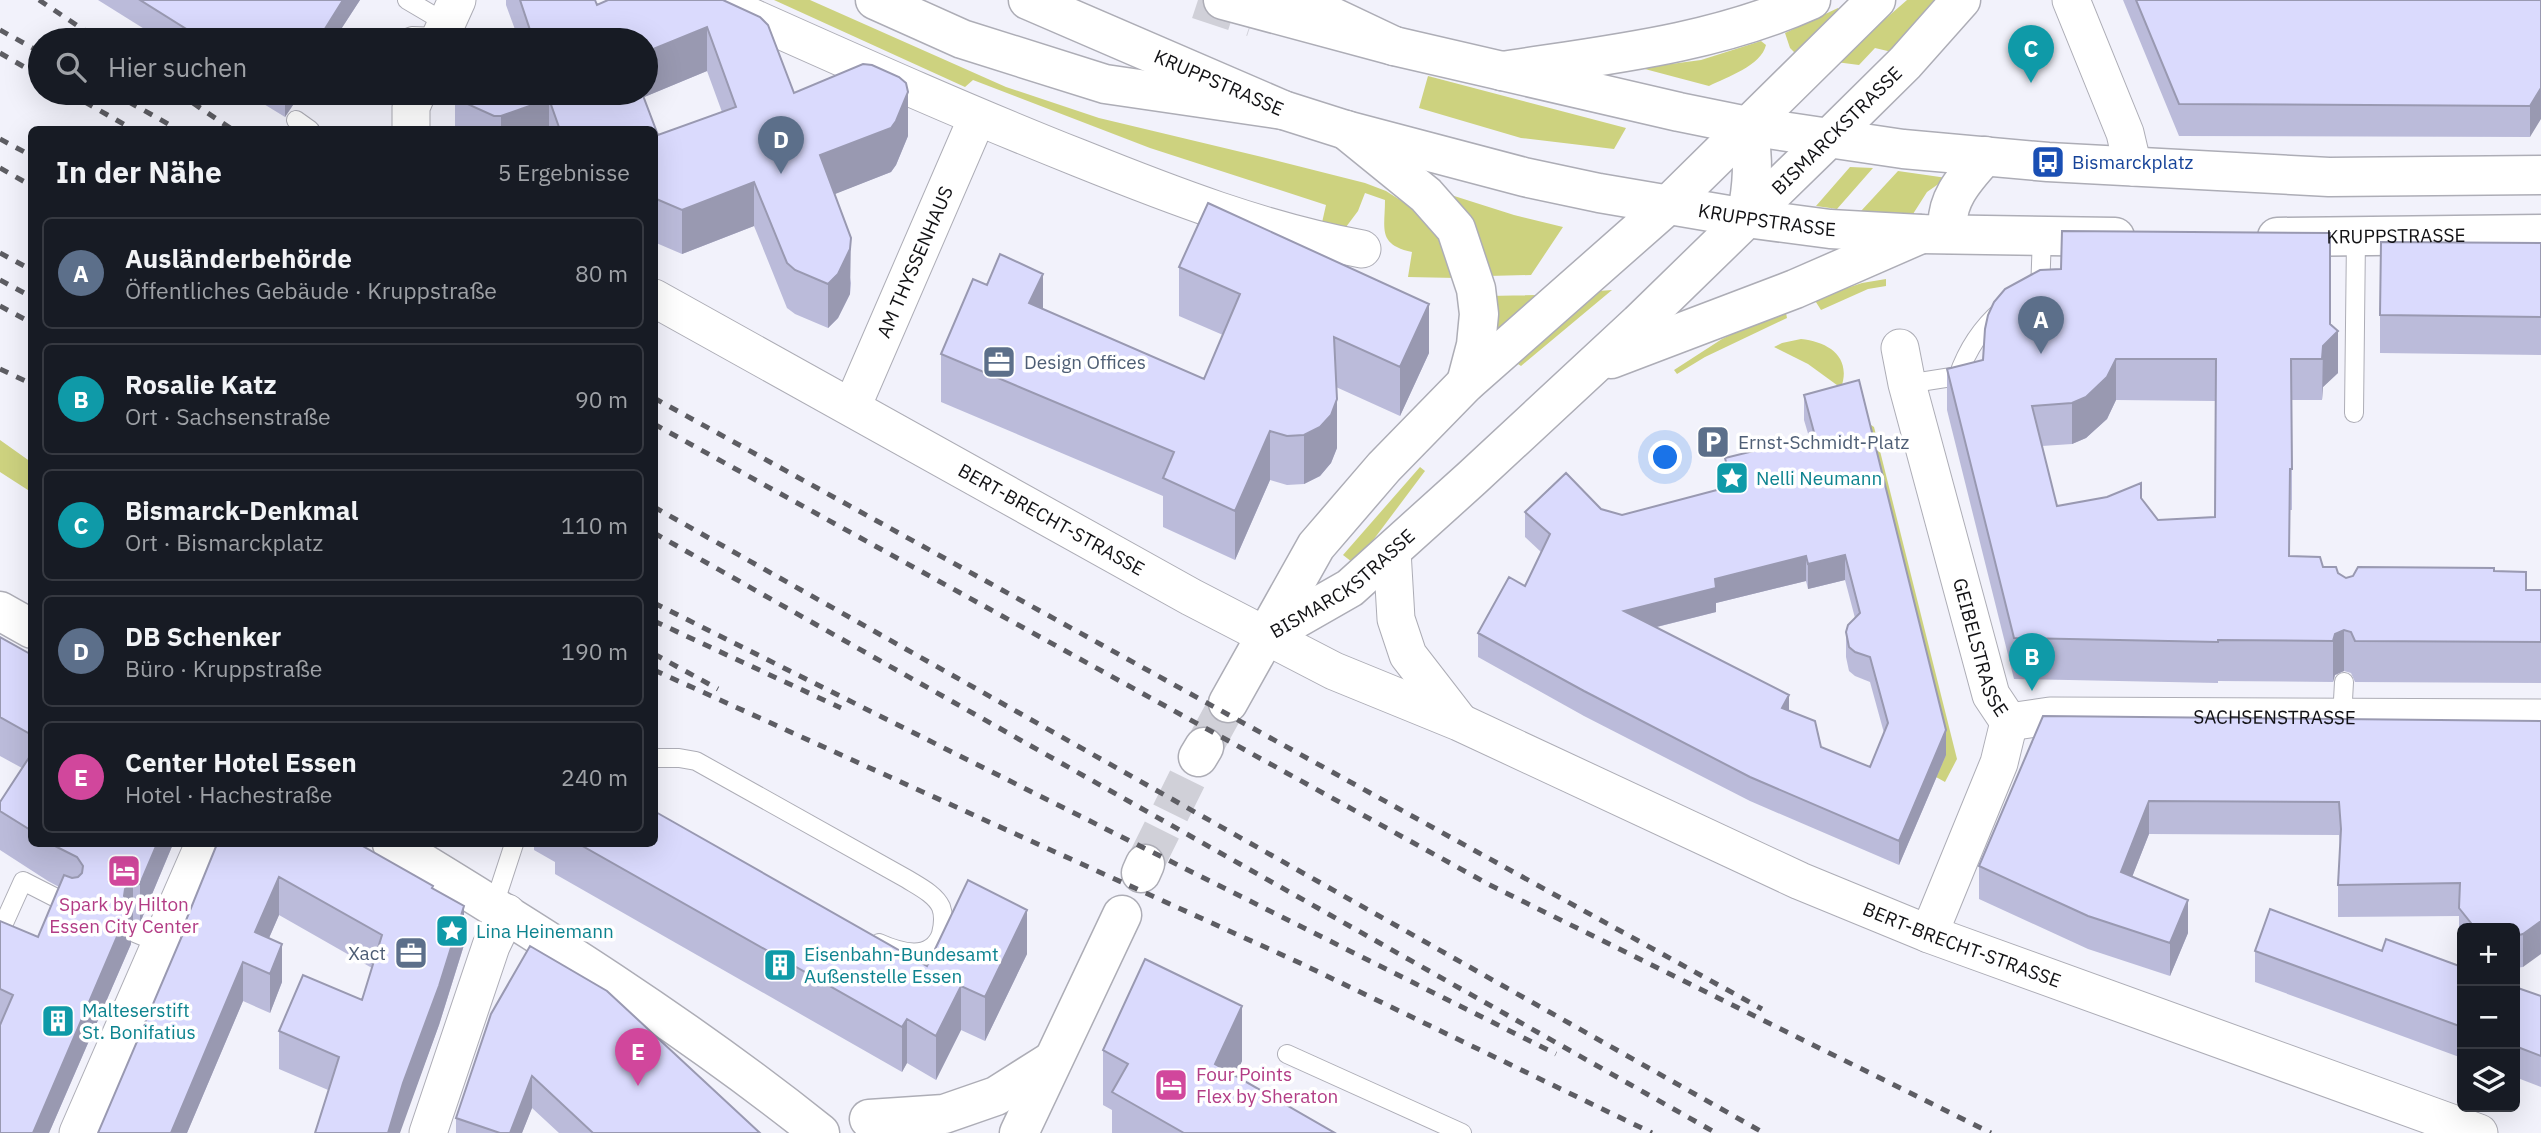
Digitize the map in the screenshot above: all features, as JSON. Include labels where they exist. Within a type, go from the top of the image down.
[{"type":"main road","points":[[875,0],[962,39],[1105,84],[1283,110]]},
{"type":"main road","name":"KRUPPSTRASSE","points":[[1028,0],[1283,110],[1346,130],[1524,177],[1746,218],[1830,229],[1935,234],[2152,237]]},
{"type":"main road","points":[[1223,0],[1500,72],[1748,126],[1903,149],[2133,167],[2329,177],[2541,175]]},
{"type":"main road","points":[[1500,72],[1685,42],[1763,20],[1811,0]]},
{"type":"main road","name":"BISMARCKSTRASSE","points":[[1266,636],[1316,547],[1384,467],[1466,383],[1669,204],[1876,0]]},
{"type":"main road","name":"BISMARCKSTRASSE","points":[[1266,636],[1350,588],[1392,551],[1592,366],[1829,138],[1913,55],[1961,0]]},
{"type":"main road","points":[[1313,4],[1394,46]]},
{"type":"main road","points":[[1746,218],[1753,181],[1748,126]]},
{"type":"main road","points":[[1346,130],[1426,195],[1455,229],[1476,289],[1479,314],[1476,345],[1466,383]]},
{"type":"main road","points":[[1592,366],[1935,234],[1971,171],[1985,156]]},
{"type":"main road","name":"KRUPPSTRASSE","points":[[2248,237],[2541,234]]},
{"type":"main road","points":[[0,611],[28,627]]},
{"type":"main road","points":[[1228,703],[1266,636]]},
{"type":"main road","points":[[397,847],[500,909],[645,1003],[774,1096],[820,1133]]},
{"type":"main road","points":[[1019,1133],[1122,915]]},
{"type":"main road","points":[[774,1096],[883,1126],[944,1114],[996,1096],[1053,1060]]},
{"type":"street","points":[[713,0],[977,118],[1171,195],[1312,240],[1362,249]]},
{"type":"street","points":[[2071,0],[2125,133],[2133,167]]},
{"type":"street","points":[[411,126],[412,105]]},
{"type":"street","name":"AM THYSSENHAUS","points":[[852,407],[977,118]]},
{"type":"street","name":"BERT-BRECHT-STRASSE","points":[[658,300],[1191,597],[1334,671],[1460,722],[1800,881],[1929,934],[2479,1133]]},
{"type":"street","name":"GEIBELSTRASSE","points":[[1900,348],[1907,384],[1991,695],[2009,722],[1999,763],[1929,934]]},
{"type":"street","name":"BERT-BRECHT-STRASSE","points":[[1392,551],[1396,619],[1408,655],[1460,722]]},
{"type":"street","name":"SACHSENSTRASSE","points":[[2009,722],[2050,716],[2541,718]]},
{"type":"street","points":[[78,1133],[147,938],[202,847]]},
{"type":"street","points":[[428,1133],[491,946],[500,909]]},
{"type":"lane","points":[[407,0],[446,25]]},
{"type":"lane","points":[[1907,384],[1958,376],[1964,359],[1985,324],[2008,305],[2040,292],[2042,236]]},
{"type":"lane","points":[[2354,413],[2356,237]]},
{"type":"lane","points":[[2342,718],[2344,682]]},
{"type":"lane","points":[[658,758],[696,761],[907,879],[930,894],[941,906],[944,923],[939,938],[930,949],[915,953],[897,951],[862,934]]},
{"type":"lane","points":[[500,909],[513,847]]},
{"type":"lane","points":[[0,932],[23,881],[72,906]]},
{"type":"lane","points":[[1287,1054],[1462,1133]]},
{"type":"green space","points":[[774,0],[810,0],[1006,87],[1099,118],[1365,183],[1386,191],[1408,205],[1443,236],[1457,278],[1408,277],[1412,252],[1393,245],[1388,240],[1384,227],[1385,200],[1365,193],[1358,211],[1346,227],[1321,227],[1326,205],[1150,148],[973,80],[965,87]]},
{"type":"green space","points":[[1907,0],[1937,0],[1896,53],[1875,48],[1859,65],[1836,62]]},
{"type":"green space","points":[[1838,8],[1841,12],[1798,56],[1790,48],[1785,33]]},
{"type":"green space","points":[[1761,41],[1766,45],[1758,59],[1709,86],[1641,68],[1701,60]]},
{"type":"green space","points":[[1428,76],[1626,128],[1614,149],[1521,138],[1419,108]]},
{"type":"green space","points":[[1850,167],[1873,168],[1837,209],[1816,206]]},
{"type":"green space","points":[[1898,171],[1947,178],[1927,192],[1913,214],[1861,211]]},
{"type":"green space","points":[[1451,195],[1563,227],[1531,275],[1488,276]]},
{"type":"green space","points":[[1886,279],[1886,286],[1868,289],[1821,310],[1814,299],[1862,283]]},
{"type":"green space","points":[[1612,290],[1521,366],[1518,364],[1599,291]]},
{"type":"green space","points":[[1537,295],[1491,337],[1488,296]]},
{"type":"green space","points":[[1785,308],[1787,318],[1705,357],[1677,374],[1674,370],[1722,339]]},
{"type":"green space","points":[[1801,339],[1821,344],[1836,353],[1843,368],[1841,388],[1808,364],[1774,347]]},
{"type":"green space","points":[[1868,423],[1874,427],[1957,759],[1945,782],[1936,777]]},
{"type":"green space","points":[[0,440],[28,460],[28,490],[0,472]]},
{"type":"green space","points":[[1420,467],[1425,471],[1374,539],[1352,562],[1343,555]]},
{"type":"building","points":[[140,0],[343,0],[326,28],[185,28]]},
{"type":"building","points":[[520,0],[595,0],[597,5],[608,0],[723,0],[760,17],[768,25],[794,93],[863,64],[872,65],[899,77],[906,83],[908,92],[891,128],[820,155],[851,238],[850,249],[838,274],[828,284],[795,270],[787,263],[754,182],[682,210],[658,200],[658,135],[736,107],[707,27],[658,47],[658,28],[529,28]]},
{"type":"building","points":[[2136,0],[2541,0],[2541,88],[2530,106],[2179,104]]},
{"type":"building","points":[[470,105],[532,105],[501,116],[494,116]]},
{"type":"building","points":[[551,105],[647,105],[655,126],[559,126]]},
{"type":"building","points":[[1208,203],[1429,304],[1400,367],[1334,337],[1337,399],[1331,415],[1320,427],[1304,435],[1287,436],[1270,431],[1235,511],[1163,478],[1174,452],[941,354],[973,279],[987,285],[1000,254],[1043,274],[1029,303],[1204,379],[1240,294],[1179,267]]},
{"type":"building","points":[[2062,231],[2330,233],[2330,324],[2338,331],[2323,346],[2322,359],[2291,359],[2292,469],[2289,556],[2320,557],[2323,567],[2336,567],[2338,573],[2346,578],[2353,576],[2358,567],[2494,568],[2494,571],[2526,572],[2526,590],[2541,590],[2541,642],[2355,641],[2351,632],[2344,630],[2335,634],[2333,641],[2014,638],[1947,369],[1983,360],[1988,315],[2005,289],[2040,270],[2061,269]],"holes":[[[2116,359],[2216,359],[2215,517],[2158,520],[2141,498],[2141,483],[2107,497],[2057,506],[2032,406],[2072,403],[2086,397],[2107,377]]]},
{"type":"building","points":[[2381,242],[2541,243],[2541,317],[2380,315]]},
{"type":"building","points":[[1859,380],[1946,730],[1899,841],[1750,777],[1478,633],[1509,577],[1525,586],[1550,534],[1525,512],[1566,473],[1601,509],[1622,515],[1732,486],[1725,458],[1815,436],[1804,395]],"holes":[[[1845,555],[1860,613],[1848,625],[1846,632],[1849,647],[1870,657],[1888,723],[1870,767],[1821,747],[1815,721],[1782,708],[1789,695],[1624,611],[1716,588],[1715,579],[1806,556],[1808,564]]]},
{"type":"building","points":[[0,637],[28,653],[28,733],[0,717]]},
{"type":"building","points":[[2043,716],[2541,721],[2541,921],[2523,934],[2520,935],[2520,923],[2471,923],[2459,908],[2460,883],[2338,885],[2341,829],[2339,802],[2149,801],[2121,872],[2188,900],[2170,943],[2088,916],[1979,866]]},
{"type":"building","points":[[28,759],[28,828],[0,811],[0,802]]},
{"type":"building","points":[[658,813],[927,966],[968,880],[1027,910],[985,997],[961,986],[936,1036],[907,1019],[902,1027],[584,847],[658,847]]},
{"type":"building","points":[[57,847],[156,847],[140,884],[133,883],[125,889],[124,896],[131,904],[33,1133],[0,1133],[0,1025],[13,995],[0,989],[0,921],[38,937],[64,875],[72,878],[82,873],[83,866],[77,857]]},
{"type":"building","points":[[216,847],[364,847],[464,906],[388,1133],[315,1133],[339,1057],[279,1031],[303,975],[362,1000],[382,935],[279,877],[255,932],[282,944],[270,974],[243,962],[171,1133],[98,1133],[182,936],[180,935]]},
{"type":"building","points":[[2270,909],[2382,951],[2386,939],[2457,965],[2457,1025],[2255,951]]},
{"type":"building","points":[[530,946],[607,991],[760,1133],[593,1133],[532,1076],[510,1133],[500,1133],[456,1118],[491,1014]]},
{"type":"building","points":[[1145,959],[1242,1006],[1215,1064],[1335,1133],[1184,1133],[1112,1092],[1128,1064],[1103,1050]]},
{"type":"building","points":[[2520,989],[2541,996],[2541,1056],[2520,1048]]},
{"type":"tunnel","points":[[1198,0],[1253,18]]},
{"type":"tunnel","points":[[1204,747],[1228,703]]},
{"type":"tunnel","points":[[1145,864],[1198,757]]},
{"type":"railway","points":[[39,0],[81,28]]},
{"type":"railway","points":[[0,30],[28,45]]},
{"type":"railway","points":[[0,53],[28,69]]},
{"type":"railway","points":[[90,105],[127,126]]},
{"type":"railway","points":[[134,105],[172,126]]},
{"type":"railway","points":[[196,105],[227,126]]},
{"type":"railway","points":[[0,139],[28,154]]},
{"type":"railway","points":[[0,168],[28,184]]},
{"type":"railway","points":[[0,253],[28,268]]},
{"type":"railway","points":[[0,280],[28,295]]},
{"type":"railway","points":[[0,306],[28,321]]},
{"type":"railway","points":[[0,369],[28,382]]},
{"type":"railway","points":[[658,400],[1762,1009]]},
{"type":"railway","points":[[658,426],[1488,884],[1991,1133]]},
{"type":"railway","points":[[658,509],[1764,1133]]},
{"type":"railway","points":[[658,535],[1716,1133]]},
{"type":"railway","points":[[658,605],[1556,1054]]},
{"type":"railway","points":[[658,623],[841,708]]},
{"type":"railway","points":[[658,656],[718,689]]},
{"type":"railway","points":[[658,672],[1300,963],[1652,1133]]},
{"type":"place","name":"Bismarck-Denkmal","points":[[2031,83]]},
{"type":"place","name":"Bismarckplatz","points":[[2048,162]]},
{"type":"place","name":"DB Schenker","points":[[781,174]]},
{"type":"place","name":"Ausländerbehörde","points":[[2041,354]]},
{"type":"place","name":"Design Offices","points":[[999,362]]},
{"type":"place","name":"Ernst-Schmidt-Platz","points":[[1713,442]]},
{"type":"place","name":"Nelli Neumann","points":[[1732,478]]},
{"type":"place","name":"Rosalie Katz","points":[[2032,691]]},
{"type":"place","name":"Spark by Hilton Essen City Center","points":[[124,871]]},
{"type":"place","name":"Lina Heinemann","points":[[452,931]]},
{"type":"place","name":"Xact","points":[[411,953]]},
{"type":"place","name":"Eisenbahn-Bundesamt Außenstelle Essen","points":[[780,965]]},
{"type":"place","name":"Malteserstift St. Bonifatius","points":[[58,1021]]},
{"type":"place","name":"Four Points Flex by Sheraton","points":[[1171,1085]]},
{"type":"place","name":"Center Hotel Essen","points":[[638,1086]]}]
